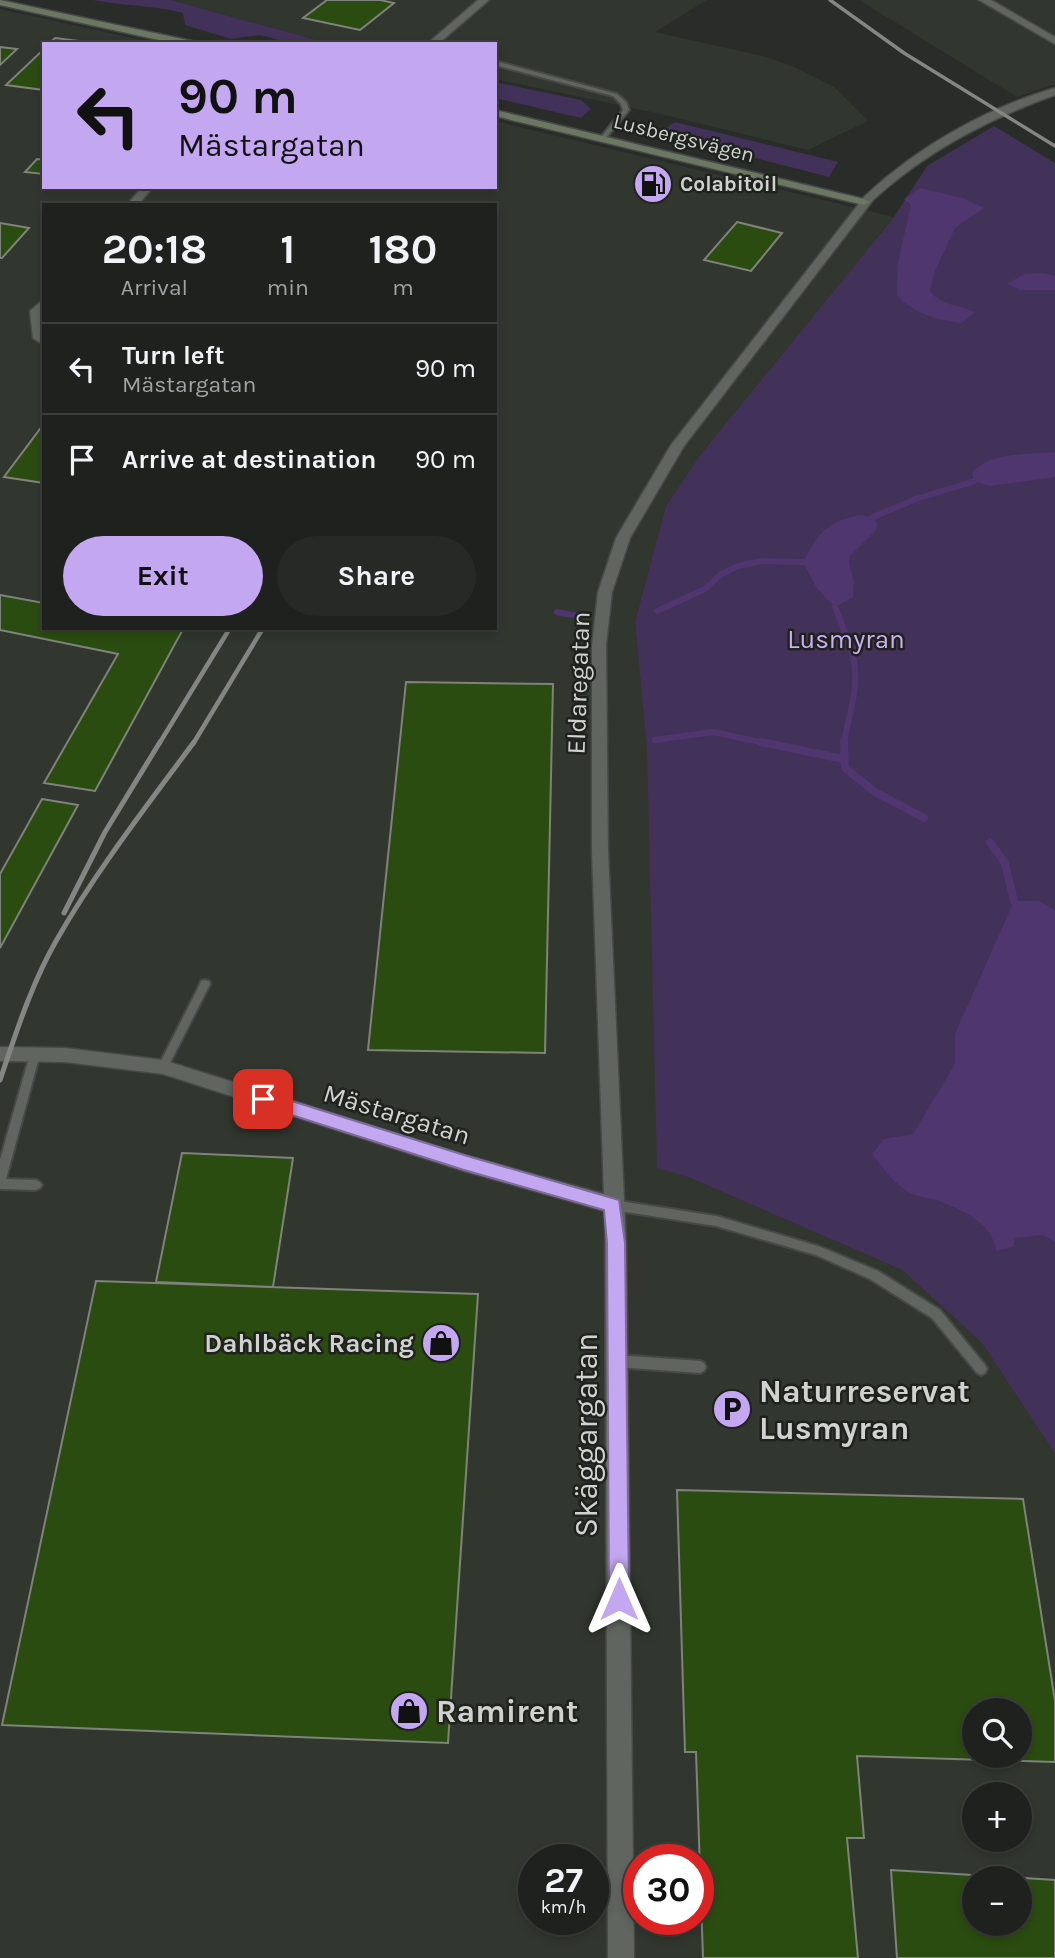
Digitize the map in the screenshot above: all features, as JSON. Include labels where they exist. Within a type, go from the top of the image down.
[{"type":"street","points":[[434,42],[484,0]]},
{"type":"street","points":[[984,0],[1055,41]]},
{"type":"street","points":[[0,2],[183,42]]},
{"type":"street","name":"Eldaregatan","points":[[613,1205],[600,850],[599,645],[605,592],[623,538],[678,445],[864,202],[962,130],[1055,91]]},
{"type":"street","name":"Lusbergsvägen","points":[[497,114],[864,202]]},
{"type":"street","points":[[134,203],[146,189]]},
{"type":"street","points":[[39,338],[36,311],[42,305]]},
{"type":"street","name":"Mästargatan","points":[[0,1054],[65,1055],[163,1068],[464,1163],[613,1205]]},
{"type":"street","name":"Skäggargatan","points":[[613,1205],[616,1243],[621,1958]]},
{"type":"lane","points":[[497,64],[615,95],[624,103],[626,110],[603,138]]},
{"type":"lane","points":[[163,1068],[205,984]]},
{"type":"lane","points":[[35,1054],[0,1182],[36,1185]]},
{"type":"lane","points":[[613,1205],[716,1221],[818,1251],[874,1275],[936,1314],[981,1369]]},
{"type":"lane","points":[[617,1361],[700,1367]]},
{"type":"shaded area","points":[[171,0],[707,0],[655,32],[763,56],[794,67],[834,87],[868,121],[808,150],[661,114],[497,79],[497,42],[324,42]]},
{"type":"shaded area","points":[[859,0],[1055,0],[1055,84],[1017,97]]},
{"type":"shaded area","points":[[0,9],[151,42],[42,42],[42,189],[497,189],[497,121],[894,217],[700,455],[666,506],[635,621],[688,1177],[902,1270],[982,1343],[1055,1454],[1055,1958],[0,1958]]},
{"type":"shaded area","points":[[920,188],[963,198],[984,208],[955,228],[935,271],[930,291],[945,302],[975,312],[962,323],[936,318],[919,311],[903,302],[897,295],[898,262],[911,205],[904,199]]},
{"type":"shaded area","points":[[1042,273],[1055,276],[1055,290],[1020,290],[1007,284],[1024,274]]},
{"type":"shaded area","points":[[1055,452],[1055,477],[990,486],[975,481],[972,474],[988,461],[998,458]]},
{"type":"shaded area","points":[[860,515],[873,517],[878,524],[876,530],[849,557],[854,580],[853,597],[835,607],[816,587],[803,562],[824,530],[839,521]]},
{"type":"shaded area","points":[[1014,901],[1039,901],[1055,910],[1055,1242],[1042,1235],[1015,1238],[1013,1247],[996,1251],[989,1232],[974,1218],[937,1200],[910,1193],[894,1180],[872,1154],[884,1139],[913,1134],[955,1064],[955,1034]]},
{"type":"green space","points":[[93,0],[171,0],[324,42],[287,42],[260,35],[231,39],[185,25],[183,13]]},
{"type":"green space","points":[[497,82],[581,100],[591,109],[581,118],[497,98]]},
{"type":"green space","points":[[675,122],[838,162],[829,177],[659,133]]},
{"type":"green space","name":"Lusmyran","points":[[994,126],[1055,163],[1055,1454],[982,1343],[902,1270],[688,1177],[657,1168],[647,751],[635,621],[666,506],[700,455],[894,217],[927,166]]},
{"type":"building","points":[[327,0],[380,0],[394,3],[360,30],[303,18]]},
{"type":"building","points":[[55,38],[87,42],[51,42]]},
{"type":"building","points":[[0,47],[17,49],[0,65]]},
{"type":"building","points":[[42,51],[42,90],[6,85]]},
{"type":"building","points":[[37,159],[42,160],[42,174],[25,172]]},
{"type":"building","points":[[737,222],[782,233],[751,271],[704,260]]},
{"type":"building","points":[[0,223],[29,228],[2,258],[0,258]]},
{"type":"building","points":[[40,429],[42,430],[42,483],[4,477]]},
{"type":"building","points":[[0,595],[42,603],[42,630],[182,631],[95,791],[44,783],[118,654],[0,630]]},
{"type":"building","points":[[406,682],[553,684],[545,1053],[368,1050]]},
{"type":"building","points":[[42,799],[78,805],[0,948],[0,874]]},
{"type":"building","points":[[182,1153],[293,1158],[273,1287],[156,1282]]},
{"type":"building","points":[[96,1281],[478,1294],[448,1743],[2,1725]]},
{"type":"building","points":[[677,1490],[1023,1499],[1055,1701],[1055,1762],[1032,1761],[1032,1698],[962,1698],[962,1759],[857,1756],[864,1838],[847,1838],[858,1958],[703,1958],[702,1935],[714,1935],[714,1844],[699,1844],[696,1752],[685,1752]]},
{"type":"building","points":[[891,1870],[962,1874],[962,1936],[1032,1936],[1032,1879],[1055,1880],[1055,1958],[897,1958]]},
{"type":"waterway","points":[[873,517],[916,499],[975,481]]},
{"type":"waterway","points":[[657,611],[705,589],[720,575],[738,566],[762,561],[803,562]]},
{"type":"waterway","points":[[835,607],[850,647],[855,671],[853,699],[844,744]]},
{"type":"waterway","points":[[557,612],[579,616]]},
{"type":"waterway","points":[[655,740],[713,732],[770,744]]},
{"type":"waterway","points":[[761,742],[843,759]]},
{"type":"waterway","points":[[844,744],[845,768],[875,792],[924,818]]},
{"type":"waterway","points":[[990,842],[1005,863],[1014,901]]},
{"type":"railway","points":[[830,0],[904,53],[1055,146]]},
{"type":"railway","points":[[159,744],[229,630]]},
{"type":"railway","points":[[193,744],[262,630]]},
{"type":"railway","points":[[64,913],[105,832],[160,742]]},
{"type":"railway","points":[[0,1080],[32,992],[56,941],[105,864],[194,742]]},
{"type":"place","name":"Colabitoil","points":[[653,184]]},
{"type":"place","name":"Dahlbäck Racing","points":[[441,1343]]},
{"type":"place","name":"Naturreservat Lusmyran","points":[[732,1409]]},
{"type":"place","name":"Ramirent","points":[[409,1711]]},
{"type":"route","points":[[263,1099],[464,1163],[613,1205],[616,1243],[619,1599]]}]
